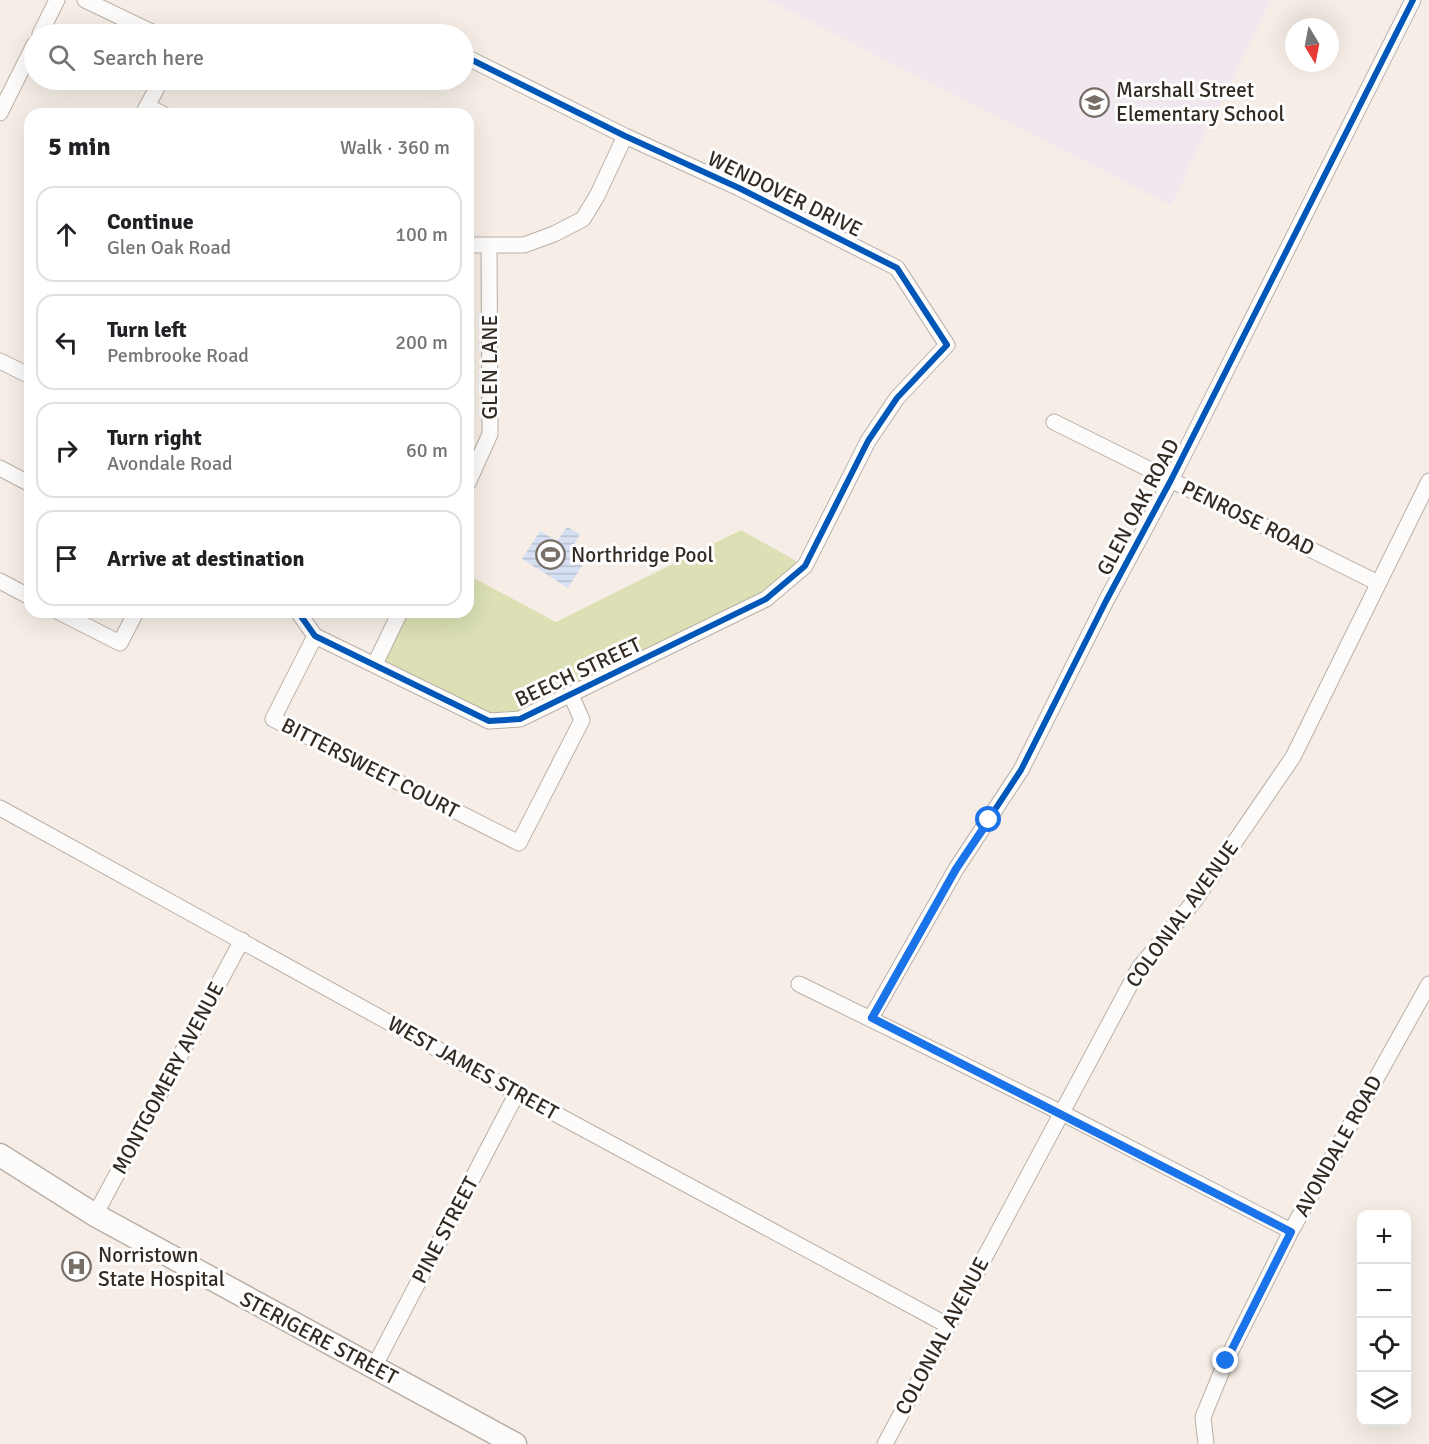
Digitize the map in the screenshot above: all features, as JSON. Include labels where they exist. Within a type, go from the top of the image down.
[{"type":"street","points":[[45,24],[57,0]]},
{"type":"street","points":[[85,0],[135,24]]},
{"type":"street","name":"GLEN OAK ROAD","points":[[872,1018],[956,869],[1021,770],[1106,601],[1171,480],[1413,0]]},
{"type":"street","name":"WENDOVER DRIVE","points":[[474,61],[625,136],[739,188],[897,268],[947,345],[897,398],[868,441]]},
{"type":"street","points":[[0,113],[24,65]]},
{"type":"street","points":[[146,108],[156,90]]},
{"type":"street","points":[[474,245],[524,245],[554,234],[583,219],[597,196],[625,136]]},
{"type":"street","name":"GLEN LANE","points":[[474,470],[490,434],[489,246]]},
{"type":"street","points":[[0,361],[24,373]]},
{"type":"street","name":"PENROSE ROAD","points":[[1054,422],[1378,583]]},
{"type":"street","name":"BEECH STREET","points":[[302,618],[315,636],[489,721],[520,719],[766,599],[805,566],[868,441]]},
{"type":"street","points":[[2,474],[24,481]]},
{"type":"street","name":"COLONIAL AVENUE","points":[[885,1444],[1139,968],[1195,900],[1293,757],[1429,482]]},
{"type":"street","points":[[0,581],[24,594]]},
{"type":"street","points":[[86,618],[120,643],[133,618]]},
{"type":"street","points":[[375,664],[397,618]]},
{"type":"street","name":"BITTERSWEET COURT","points":[[315,636],[273,719],[519,843],[582,720],[572,695]]},
{"type":"street","name":"WEST JAMES STREET","points":[[0,808],[517,1093],[947,1325]]},
{"type":"street","name":"MONTGOMERY AVENUE","points":[[95,1215],[242,940]]},
{"type":"street","points":[[799,984],[1062,1113],[1291,1232]]},
{"type":"street","name":"AVONDALE ROAD","points":[[1206,1444],[1203,1417],[1226,1361],[1291,1232],[1429,984]]},
{"type":"street","name":"PINE STREET","points":[[374,1367],[517,1093]]},
{"type":"street","name":"STERIGERE STREET","points":[[0,1155],[95,1215],[516,1444]]},
{"type":"shaded area","name":"Marshall Street Elementary School","points":[[767,0],[1271,0],[1171,205]]},
{"type":"green space","points":[[741,530],[805,566],[766,599],[571,695],[489,721],[375,664],[399,618],[474,618],[474,578],[556,622]]},
{"type":"water","name":"Northridge Pool","points":[[567,527],[580,534],[570,551],[585,561],[568,588],[522,559],[540,531],[557,541]]},
{"type":"cycle path","points":[[871,1018],[956,869],[1021,770],[1106,601],[1171,480],[1413,0]]},
{"type":"cycle path","points":[[302,618],[315,636],[489,721],[520,719],[766,599],[805,566],[868,441],[897,398],[947,345],[897,268],[739,188],[625,136],[474,61]]},
{"type":"place","name":"Marshall Street Elementary School","points":[[1095,102]]},
{"type":"place","name":"Northridge Pool","points":[[550,555]]},
{"type":"place","name":"Norristown State Hospital","points":[[77,1267]]},
{"type":"route","points":[[989,820],[956,869],[872,1018],[1062,1113],[1291,1232],[1226,1361]]}]
